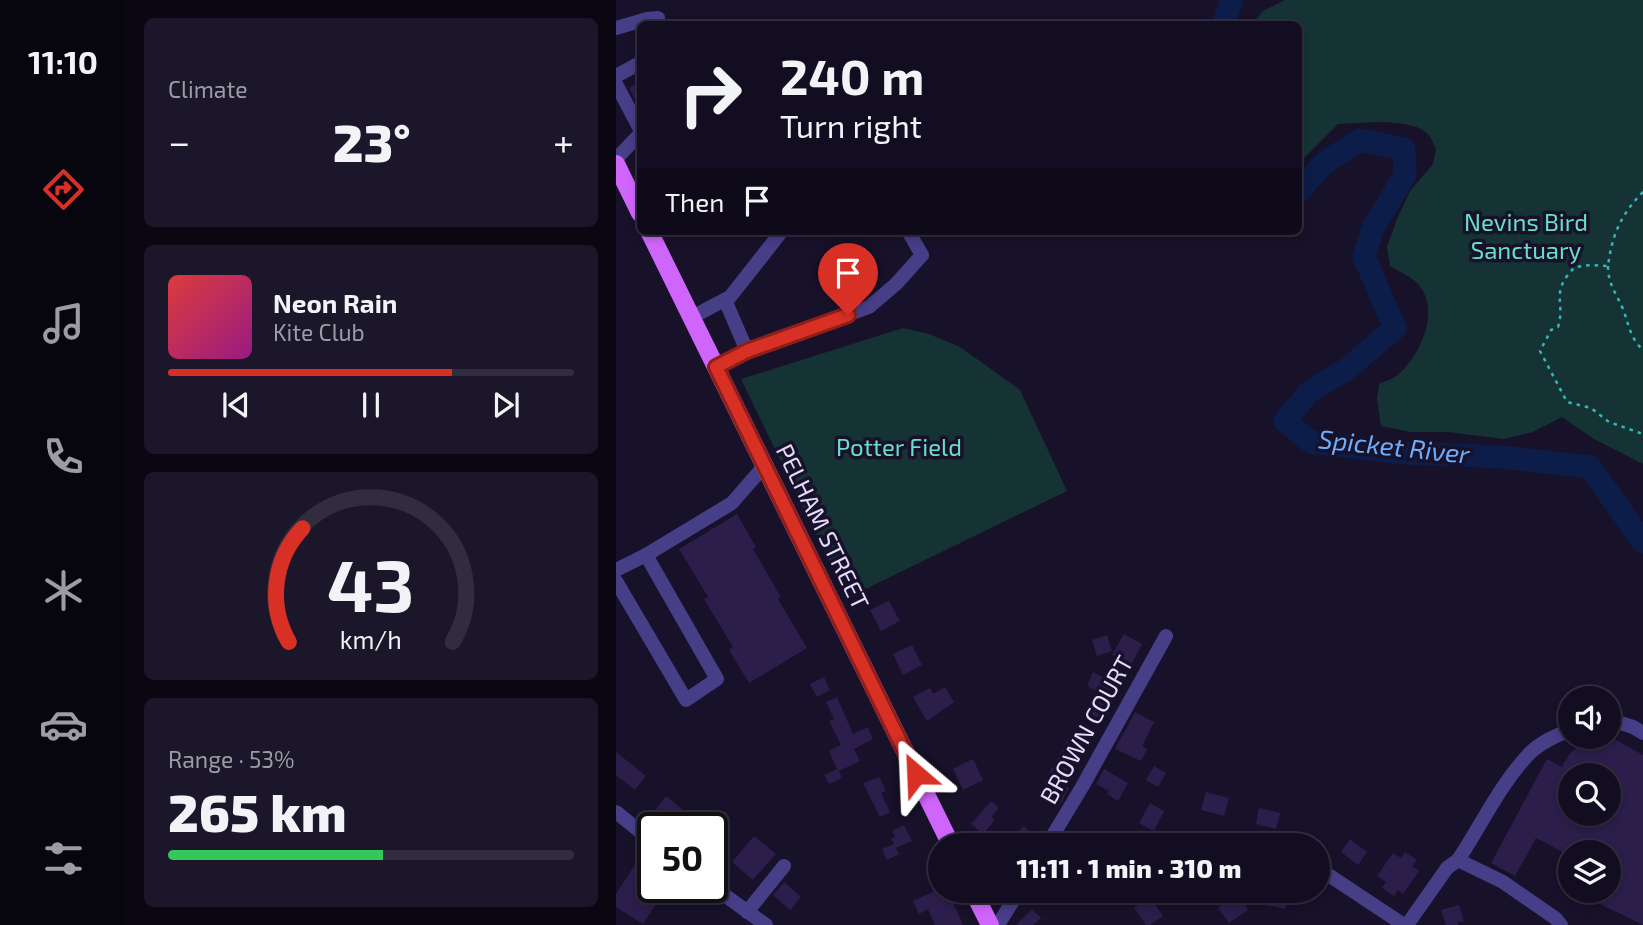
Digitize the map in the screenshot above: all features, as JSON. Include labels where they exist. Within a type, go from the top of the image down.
[{"type":"main road","points":[[616,161],[621,184],[637,208]]},
{"type":"main road","name":"PELHAM STREET","points":[[651,235],[945,833]]},
{"type":"main road","points":[[979,903],[990,925]]},
{"type":"street","points":[[640,21],[658,18]]},
{"type":"street","points":[[616,28],[637,22]]},
{"type":"street","points":[[616,76],[637,65]]},
{"type":"street","points":[[616,84],[637,126]]},
{"type":"street","points":[[616,161],[637,136]]},
{"type":"street","points":[[692,317],[730,297],[779,235]]},
{"type":"street","points":[[716,367],[747,351],[869,307],[896,284],[922,255],[910,235]]},
{"type":"street","points":[[725,300],[747,351]]},
{"type":"street","points":[[616,570],[732,503],[765,466]]},
{"type":"street","points":[[616,581],[686,700],[717,679],[646,555]]},
{"type":"street","name":"BROWN COURT","points":[[1054,833],[1083,787],[1166,636]]},
{"type":"street","points":[[1621,723],[1643,733]]},
{"type":"street","points":[[1330,876],[1406,925],[1447,868],[1458,860],[1496,799],[1528,755],[1558,735]]},
{"type":"street","points":[[616,812],[637,829]]},
{"type":"street","points":[[1458,860],[1503,882],[1561,925]]},
{"type":"street","points":[[747,912],[784,866]]},
{"type":"street","points":[[728,898],[766,925]]},
{"type":"street","points":[[998,925],[1012,903]]},
{"type":"path","points":[[1643,192],[1618,224],[1611,243],[1608,266],[1608,278],[1622,306],[1629,331],[1643,350]]},
{"type":"path","points":[[1608,266],[1575,267],[1569,273],[1559,290],[1558,327],[1551,330],[1540,351],[1567,401],[1591,408],[1609,422],[1643,434]]},
{"type":"green space","name":"Nevins Bird Sanctuary","points":[[1285,0],[1643,0],[1643,464],[1594,439],[1562,417],[1533,432],[1504,439],[1448,432],[1411,432],[1381,426],[1377,399],[1379,384],[1397,376],[1407,365],[1421,344],[1428,319],[1425,295],[1415,281],[1390,266],[1387,247],[1410,191],[1433,164],[1436,149],[1428,134],[1410,125],[1385,122],[1338,124],[1302,160],[1302,21],[1255,21],[1263,11]]},
{"type":"green space","name":"Potter Field","points":[[903,328],[929,334],[960,347],[1020,390],[1067,491],[847,598],[741,379]]},
{"type":"building","points":[[637,84],[637,103],[629,88]]},
{"type":"building","points":[[737,514],[756,547],[753,549],[781,597],[778,599],[807,648],[749,683],[729,650],[733,647],[704,599],[708,597],[679,549]]},
{"type":"building","points":[[889,601],[900,621],[881,631],[870,610]]},
{"type":"building","points":[[1124,634],[1142,644],[1131,665],[1112,655]]},
{"type":"building","points":[[1107,635],[1112,651],[1097,656],[1092,640]]},
{"type":"building","points":[[912,645],[922,665],[903,675],[893,654]]},
{"type":"building","points":[[1093,672],[1114,683],[1103,705],[1111,709],[1105,720],[1085,712],[1097,691],[1087,686]]},
{"type":"building","points":[[824,677],[830,690],[817,697],[810,684]]},
{"type":"building","points":[[945,687],[954,702],[927,721],[913,697],[930,688],[933,694]]},
{"type":"building","points":[[837,697],[853,734],[868,727],[873,739],[854,749],[860,761],[839,771],[842,778],[829,784],[824,775],[837,769],[829,751],[841,745],[829,721],[834,719],[826,702]]},
{"type":"building","points":[[1135,712],[1154,722],[1142,746],[1147,749],[1141,761],[1115,749]]},
{"type":"building","points":[[1071,735],[1087,744],[1076,764],[1072,762],[1060,783],[1069,788],[1061,803],[1044,793],[1048,785],[1044,782]]},
{"type":"building","points":[[1621,743],[1643,755],[1643,925],[1600,904],[1621,903],[1621,840],[1558,840],[1558,850],[1536,838],[1515,876],[1491,863],[1547,759],[1558,765],[1558,826],[1621,826],[1621,763],[1564,763],[1576,749],[1621,749]]},
{"type":"building","points":[[616,752],[646,776],[635,790],[616,775]]},
{"type":"building","points":[[973,759],[983,780],[963,790],[953,769]]},
{"type":"building","points":[[1154,766],[1166,773],[1158,787],[1146,780]]},
{"type":"building","points":[[1104,769],[1128,783],[1118,801],[1107,794],[1109,791],[1096,784]]},
{"type":"building","points":[[879,777],[886,791],[881,793],[890,812],[880,817],[863,783]]},
{"type":"building","points":[[1206,792],[1229,798],[1224,816],[1201,810]]},
{"type":"building","points":[[666,796],[683,810],[659,812],[656,809]]},
{"type":"building","points":[[991,801],[999,808],[991,817],[995,820],[984,833],[971,824]]},
{"type":"building","points":[[1150,803],[1164,811],[1154,831],[1139,823]]},
{"type":"building","points":[[1259,808],[1280,813],[1276,829],[1256,824]]},
{"type":"building","points":[[904,825],[912,841],[896,848],[899,854],[887,860],[882,849],[894,844],[891,839],[895,837],[892,831]]},
{"type":"building","points":[[1024,826],[1031,833],[1017,833]]},
{"type":"building","points":[[754,836],[776,854],[753,880],[732,862]]},
{"type":"building","points":[[1350,839],[1367,852],[1358,865],[1341,852]]},
{"type":"building","points":[[1405,852],[1417,860],[1412,866],[1419,871],[1403,894],[1398,890],[1394,896],[1382,888],[1386,882],[1377,876],[1393,853],[1401,858]]},
{"type":"building","points":[[637,862],[637,903],[657,903],[643,924],[616,907],[616,894]]},
{"type":"building","points":[[784,882],[801,897],[790,910],[773,895]]},
{"type":"building","points":[[928,894],[928,903],[953,903],[963,925],[935,925],[928,909],[919,914],[913,901]]},
{"type":"building","points":[[1141,903],[1154,903],[1163,916],[1146,925],[1134,908]]},
{"type":"building","points":[[1225,903],[1243,903],[1248,910],[1229,923],[1218,908]]},
{"type":"building","points":[[1262,903],[1286,903],[1285,909]]},
{"type":"building","points":[[1459,905],[1464,921],[1458,922],[1458,925],[1446,925],[1441,910]]},
{"type":"building","points":[[1032,909],[1041,918],[1033,925],[1016,925]]},
{"type":"waterway","name":"Spicket River","points":[[1225,21],[1231,0]]},
{"type":"waterway","name":"Spicket River","points":[[1302,188],[1324,163],[1360,140],[1404,149],[1405,175],[1373,228],[1364,257],[1395,328],[1347,369],[1309,392],[1285,421],[1311,442],[1403,453],[1501,457],[1590,467],[1643,542]]},
{"type":"route","points":[[848,315],[747,351],[716,367],[916,774]]}]
